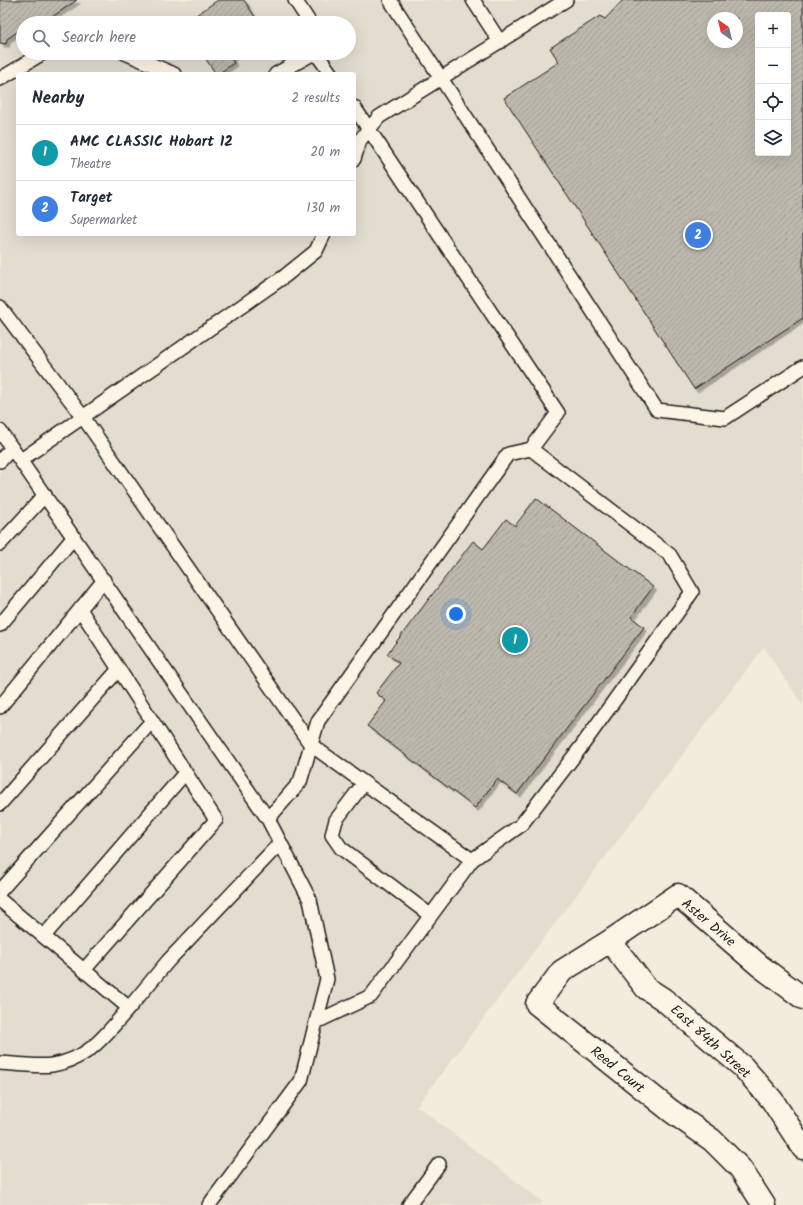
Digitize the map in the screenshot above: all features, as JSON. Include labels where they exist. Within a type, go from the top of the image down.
[{"type":"street","name":"Aster Drive","points":[[610,941],[678,895],[760,966],[803,998]]},
{"type":"street","name":"East 84th Street","points":[[610,941],[646,988],[668,1003],[743,1067],[772,1100],[803,1148]]},
{"type":"street","name":"Reed Court","points":[[610,941],[562,970],[537,1004],[665,1106],[712,1140],[740,1168],[764,1205]]},
{"type":"lane","points":[[295,0],[305,16]]},
{"type":"lane","points":[[390,0],[657,410],[725,418],[803,367]]},
{"type":"lane","points":[[473,0],[500,42]]},
{"type":"lane","points":[[356,153],[360,140],[379,117],[442,79],[566,0]]},
{"type":"lane","points":[[0,79],[31,60]]},
{"type":"lane","points":[[141,60],[169,72]]},
{"type":"lane","points":[[280,72],[302,60]]},
{"type":"lane","points":[[320,60],[329,72]]},
{"type":"lane","points":[[268,818],[300,782],[318,721],[508,454],[531,449],[558,413],[356,110]]},
{"type":"lane","points":[[21,460],[285,276],[316,251],[323,236]]},
{"type":"lane","points":[[0,307],[83,417],[311,745],[472,860]]},
{"type":"lane","points":[[0,431],[268,818],[310,900],[327,979],[301,1081],[209,1205]]},
{"type":"lane","points":[[0,461],[12,448]]},
{"type":"lane","points":[[316,1022],[371,996],[472,860],[521,825],[581,747],[692,592],[670,555],[531,449]]},
{"type":"lane","points":[[0,544],[45,495]]},
{"type":"lane","points":[[0,625],[74,537]]},
{"type":"lane","points":[[0,707],[104,580]]},
{"type":"lane","points":[[80,609],[216,820],[84,970]]},
{"type":"lane","points":[[0,804],[119,669]]},
{"type":"lane","points":[[0,891],[152,721]]},
{"type":"lane","points":[[44,936],[185,773]]},
{"type":"lane","points":[[364,783],[336,820],[332,834],[341,848],[430,915]]},
{"type":"lane","points":[[0,1063],[51,1065],[77,1059],[97,1045],[168,961],[280,843]]},
{"type":"lane","points":[[0,900],[129,1008]]},
{"type":"lane","points":[[409,1205],[439,1164]]},
{"type":"shaded area","points":[[0,0],[803,0],[803,706],[764,647],[417,1106],[543,1202],[540,1205],[0,1205]]},
{"type":"building","points":[[0,0],[77,0],[53,16],[16,16],[16,33],[7,39],[6,44],[0,43]]},
{"type":"building","points":[[218,0],[244,0],[254,16],[195,16]]},
{"type":"building","points":[[623,0],[803,0],[803,318],[694,389],[504,98],[559,62],[550,48],[600,16],[605,19]]},
{"type":"building","points":[[206,60],[232,60],[234,63],[221,72],[215,72]]},
{"type":"building","points":[[536,498],[653,587],[631,617],[644,627],[517,794],[497,779],[475,808],[367,726],[386,701],[376,693],[399,663],[387,654],[473,541],[483,549],[506,519],[515,526]]},
{"type":"place","name":"Target","points":[[698,235]]},
{"type":"place","name":"AMC CLASSIC Hobart 12","points":[[515,640]]}]
